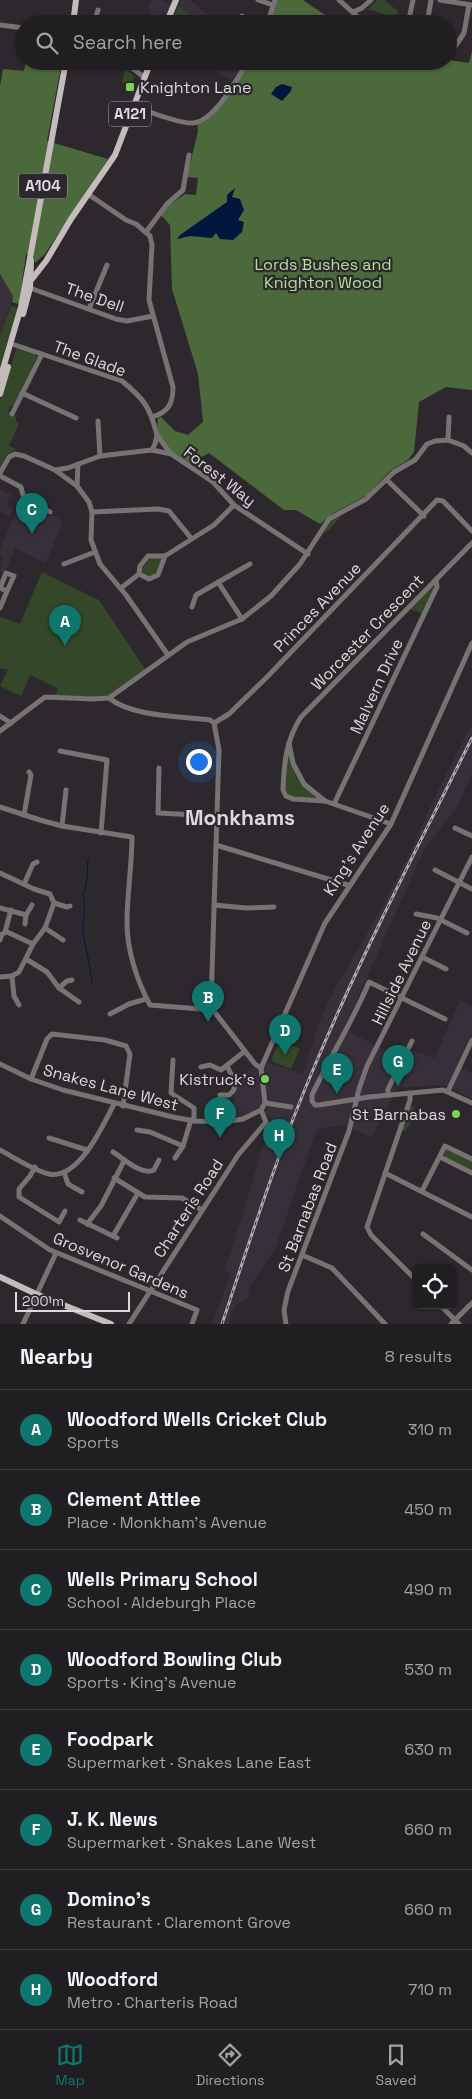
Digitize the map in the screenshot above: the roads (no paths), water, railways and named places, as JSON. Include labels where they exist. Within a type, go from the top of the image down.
[{"type":"main road","points":[[74,15],[76,0]]},
{"type":"main road","points":[[169,15],[173,1]]},
{"type":"main road","name":"A104","points":[[0,394],[30,288],[30,257],[64,70]]},
{"type":"main road","name":"A121","points":[[29,277],[49,256],[114,155],[147,70]]},
{"type":"main road","name":"A121","points":[[32,268],[49,256]]},
{"type":"main road","name":"A104","points":[[0,379],[32,268],[30,257]]},
{"type":"main road","points":[[0,1277],[36,1294],[111,1324]]},
{"type":"street","points":[[258,0],[274,3]]},
{"type":"street","points":[[339,0],[357,15]]},
{"type":"street","points":[[353,12],[362,8],[371,0]]},
{"type":"street","points":[[410,15],[413,0]]},
{"type":"street","points":[[428,15],[431,0]]},
{"type":"street","points":[[440,0],[470,5],[464,33],[457,44]]},
{"type":"street","points":[[96,15],[98,10]]},
{"type":"street","points":[[0,25],[15,27]]},
{"type":"street","points":[[132,70],[144,77]]},
{"type":"street","points":[[133,106],[187,122],[199,121],[210,114],[225,97],[242,70]]},
{"type":"street","points":[[146,232],[167,204],[184,190],[189,156]]},
{"type":"street","points":[[88,194],[150,236],[152,245],[149,300],[173,387],[173,399],[165,411],[152,417]]},
{"type":"street","points":[[89,309],[107,265]]},
{"type":"street","name":"The Dell","points":[[30,288],[127,321],[153,316]]},
{"type":"street","name":"The Glade","points":[[15,345],[122,381],[135,391],[148,406],[157,435],[171,454]]},
{"type":"street","points":[[12,414],[42,354]]},
{"type":"street","points":[[22,394],[76,418]]},
{"type":"street","points":[[448,440],[449,417]]},
{"type":"street","points":[[98,421],[100,456]]},
{"type":"street","points":[[152,450],[156,444],[157,435]]},
{"type":"street","points":[[0,731],[37,701],[45,697],[93,700],[109,698],[187,642],[242,619],[271,596],[308,554],[325,523],[366,499],[394,472],[415,460],[422,449],[434,441],[448,440],[464,446],[472,453]]},
{"type":"street","name":"Forest Way","points":[[56,470],[78,464],[92,457],[152,450],[171,454],[213,482],[234,506],[308,554]]},
{"type":"street","points":[[50,512],[23,495],[21,487],[0,474],[9,457],[15,454],[24,456],[56,470],[77,486],[89,502],[92,512],[91,540],[100,564],[121,588],[168,655]]},
{"type":"street","points":[[77,486],[78,464]]},
{"type":"street","points":[[387,480],[424,516]]},
{"type":"street","name":"Princes Avenue","points":[[214,723],[236,708],[424,516],[437,500],[443,501],[472,531]]},
{"type":"street","points":[[121,588],[139,574],[140,566],[148,556],[165,556],[214,525],[234,506]]},
{"type":"street","points":[[92,512],[158,509],[169,511],[191,538]]},
{"type":"street","name":"Worcester Crescent","points":[[391,824],[325,801],[289,798],[284,793],[288,743],[301,717],[472,544]]},
{"type":"street","points":[[64,564],[95,552]]},
{"type":"street","points":[[139,574],[149,579],[158,575],[165,556]]},
{"type":"street","points":[[192,606],[196,595],[250,564]]},
{"type":"street","points":[[0,608],[14,576],[6,573],[2,576],[0,588],[7,591]]},
{"type":"street","name":"Malvern Drive","points":[[334,804],[437,587],[436,579]]},
{"type":"street","points":[[218,582],[242,619]]},
{"type":"street","name":"King's Avenue","points":[[261,1068],[324,923],[391,824],[472,643]]},
{"type":"street","points":[[109,698],[126,708],[138,711],[210,720],[214,723],[219,750],[213,1010],[245,1052],[261,1068],[264,1102],[261,1110]]},
{"type":"street","points":[[0,716],[11,723]]},
{"type":"street","name":"Worcester Crescent","points":[[288,743],[293,763],[304,784],[325,801]]},
{"type":"street","points":[[60,751],[107,760],[101,833]]},
{"type":"street","points":[[159,768],[158,813],[216,816]]},
{"type":"street","points":[[24,815],[27,809],[31,775],[29,772]]},
{"type":"street","points":[[62,826],[66,790]]},
{"type":"street","points":[[0,807],[62,826],[132,837],[127,923],[128,939],[135,968],[146,999],[152,1006],[213,1010]]},
{"type":"street","points":[[454,828],[472,836]]},
{"type":"street","points":[[216,845],[348,885]]},
{"type":"street","name":"Hillside Avenue","points":[[357,1099],[367,1066],[472,857]]},
{"type":"street","points":[[24,884],[32,863]]},
{"type":"street","points":[[434,870],[472,889]]},
{"type":"street","points":[[0,873],[50,894],[54,902],[67,907],[70,906]]},
{"type":"street","points":[[0,977],[12,976],[19,972],[33,944],[46,928],[54,902]]},
{"type":"street","points":[[0,940],[5,932],[10,903]]},
{"type":"street","points":[[25,924],[26,915],[32,905]]},
{"type":"street","points":[[214,905],[271,909]]},
{"type":"street","points":[[0,908],[26,915]]},
{"type":"street","points":[[416,914],[437,918],[467,933]]},
{"type":"street","points":[[46,928],[62,940]]},
{"type":"street","points":[[5,932],[33,944]]},
{"type":"street","points":[[422,958],[446,969]]},
{"type":"street","points":[[26,959],[47,972],[59,988],[79,1002]]},
{"type":"street","points":[[12,976],[14,996],[19,1000]]},
{"type":"street","points":[[59,988],[67,981],[72,980]]},
{"type":"street","points":[[445,1019],[370,980],[328,1062],[312,1096],[312,1101],[319,1105],[432,1090],[448,1092],[472,1103]]},
{"type":"street","points":[[110,1014],[129,1004],[146,999]]},
{"type":"street","points":[[31,1079],[47,1039],[52,1034],[104,1040],[126,1046],[130,1054],[123,1106]]},
{"type":"street","points":[[388,1095],[388,1089],[412,1041]]},
{"type":"street","points":[[448,1092],[471,1043]]},
{"type":"street","points":[[201,1067],[210,1065],[221,1070],[245,1052]]},
{"type":"street","points":[[173,1060],[171,1093],[194,1108],[193,1120],[176,1158]]},
{"type":"street","name":"Snakes Lane West","points":[[0,1064],[31,1079],[114,1104],[193,1120],[224,1122],[249,1117],[261,1110]]},
{"type":"street","points":[[220,1095],[228,1096],[236,1084],[227,1066]]},
{"type":"street","points":[[410,1093],[410,1100],[368,1229],[371,1235],[412,1276]]},
{"type":"street","name":"St Barnabas Road","points":[[286,1324],[285,1304],[346,1139],[357,1099]]},
{"type":"street","points":[[264,1102],[291,1107]]},
{"type":"street","points":[[0,1150],[50,1174],[64,1172],[79,1163],[114,1104]]},
{"type":"street","name":"Charteris Road","points":[[129,1324],[238,1155],[266,1122],[261,1110]]},
{"type":"street","points":[[137,1130],[150,1132],[183,1146]]},
{"type":"street","points":[[49,1138],[87,1150]]},
{"type":"street","points":[[422,1191],[445,1146],[472,1159]]},
{"type":"street","points":[[113,1152],[124,1161],[152,1172],[159,1160]]},
{"type":"street","points":[[440,1157],[472,1173]]},
{"type":"street","points":[[87,1224],[101,1206],[124,1161]]},
{"type":"street","points":[[35,1167],[19,1189],[19,1197],[59,1222],[65,1211]]},
{"type":"street","points":[[64,1172],[68,1184],[82,1192]]},
{"type":"street","points":[[385,1172],[472,1218]]},
{"type":"street","points":[[114,1178],[138,1193],[151,1197],[182,1198],[202,1210]]},
{"type":"street","points":[[80,1220],[115,1237],[138,1193]]},
{"type":"street","name":"Grosvenor Gardens","points":[[0,1216],[56,1253],[197,1310],[192,1324]]},
{"type":"street","points":[[423,1234],[472,1270]]},
{"type":"street","points":[[23,1324],[56,1253]]},
{"type":"street","points":[[302,1255],[332,1268],[385,1324]]},
{"type":"street","points":[[443,1309],[455,1323],[472,1303]]},
{"type":"water","points":[[282,84],[292,87],[291,91],[282,101],[271,94],[276,87]]},
{"type":"water","points":[[235,188],[232,197],[240,199],[244,210],[238,220],[244,222],[242,232],[233,240],[220,239],[216,233],[212,238],[190,236],[177,239],[227,202],[227,195]]},
{"type":"waterway","points":[[88,860],[87,882],[83,893],[83,932],[92,982]]},
{"type":"railway","points":[[222,1324],[277,1161],[315,1065],[371,941],[472,738]]},
{"type":"place","name":"Knighton Lane","points":[[130,87]]},
{"type":"place","name":"Wells Primary School","points":[[32,534]]},
{"type":"place","name":"Woodford Wells Cricket Club","points":[[65,646]]},
{"type":"place","name":"Clement Attlee","points":[[208,1022]]},
{"type":"place","name":"Woodford Bowling Club","points":[[285,1055]]},
{"type":"place","name":"Kistruck's","points":[[265,1079]]},
{"type":"place","name":"Domino's","points":[[398,1086]]},
{"type":"place","name":"Foodpark","points":[[337,1094]]},
{"type":"place","name":"St Barnabas","points":[[456,1114]]},
{"type":"place","name":"J. K. News","points":[[220,1138]]},
{"type":"place","name":"Woodford","points":[[279,1160]]},
{"type":"district","name":"Monkhams","points":[[240,818]]},
{"type":"park label","name":"Lords Bushes and Knighton Wood","points":[[323,273]]}]
